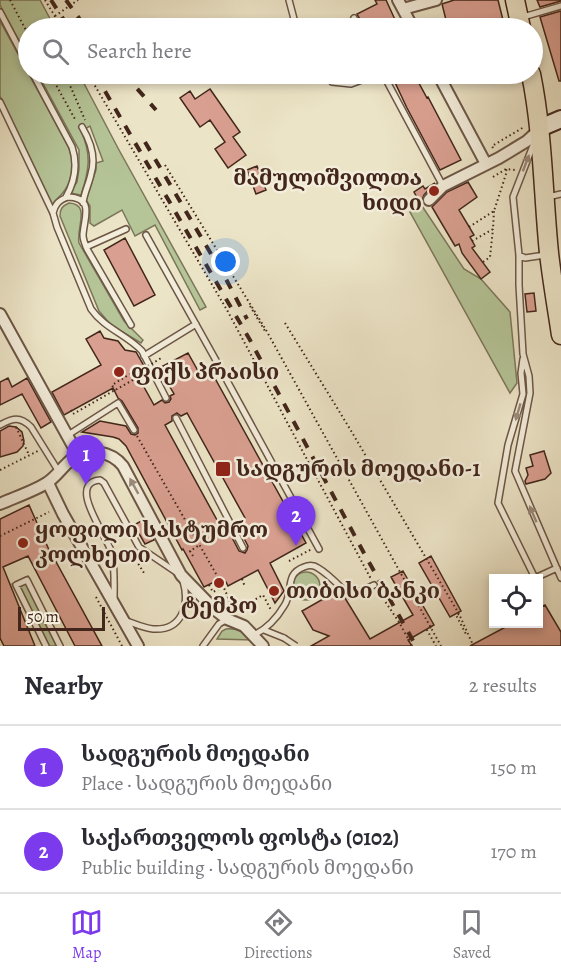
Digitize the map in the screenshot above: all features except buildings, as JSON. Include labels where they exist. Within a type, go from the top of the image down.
[{"type":"main road","points":[[515,0],[519,18]]},
{"type":"main road","points":[[533,84],[553,196],[554,262],[561,335]]},
{"type":"main road","points":[[540,128],[561,119]]},
{"type":"street","points":[[408,18],[400,4],[436,0]]},
{"type":"street","points":[[443,84],[486,164]]},
{"type":"street","points":[[429,200],[443,186],[527,141],[540,128]]},
{"type":"street","points":[[0,314],[78,455]]},
{"type":"street","points":[[0,504],[48,483],[70,460],[78,455],[88,452],[104,453],[119,461],[181,575],[227,620],[259,633],[263,646]]},
{"type":"street","points":[[48,483],[63,514],[138,646]]},
{"type":"lane","points":[[289,0],[294,18]]},
{"type":"lane","points":[[534,18],[561,6]]},
{"type":"lane","points":[[0,12],[18,46]]},
{"type":"lane","points":[[38,84],[75,156],[74,180],[66,197]]},
{"type":"lane","points":[[388,84],[443,186]]},
{"type":"lane","points":[[0,102],[53,213],[91,309],[108,326],[137,345],[166,398]]},
{"type":"lane","points":[[82,127],[91,145],[93,168],[84,196],[83,203],[87,214],[83,236],[86,247],[131,325]]},
{"type":"lane","points":[[540,128],[513,197],[519,255],[524,354],[530,393],[515,471],[561,578]]},
{"type":"lane","points":[[53,213],[57,202],[66,197],[74,197],[83,203]]},
{"type":"lane","points":[[86,247],[126,228]]},
{"type":"lane","points":[[146,236],[319,549]]},
{"type":"lane","points":[[519,255],[554,262]]},
{"type":"lane","points":[[144,356],[196,324]]},
{"type":"lane","points":[[524,354],[521,373],[523,394],[508,445],[498,503],[535,578],[556,568]]},
{"type":"lane","points":[[68,435],[118,404],[134,430]]},
{"type":"lane","points":[[176,418],[243,548]]},
{"type":"lane","points":[[0,425],[18,419],[25,421],[59,472]]},
{"type":"lane","points":[[115,604],[111,549],[92,512],[86,492],[88,484],[92,481],[100,480],[104,483],[139,547],[181,575],[186,593],[186,603],[181,616],[168,626],[151,629],[123,619]]},
{"type":"lane","points":[[259,633],[286,604],[293,575],[306,566],[317,567],[350,596],[374,585]]},
{"type":"lane","points":[[46,646],[16,585],[27,580],[60,646]]},
{"type":"lane","points":[[203,646],[219,624],[227,620]]},
{"type":"lane","points":[[259,633],[284,638],[296,646]]},
{"type":"path","points":[[10,0],[20,18]]},
{"type":"path","points":[[45,0],[55,16],[78,0]]},
{"type":"path","points":[[56,84],[80,128],[88,125],[70,84]]},
{"type":"path","points":[[94,84],[227,310],[374,585],[412,646]]},
{"type":"path","points":[[165,165],[266,330],[441,646]]},
{"type":"path","points":[[483,262],[490,257],[494,211],[507,171],[493,177]]},
{"type":"path","points":[[469,227],[494,211]]},
{"type":"path","points":[[472,241],[493,229]]},
{"type":"path","points":[[249,306],[266,330]]},
{"type":"path","points":[[285,323],[459,614],[472,645]]},
{"type":"path","points":[[71,410],[73,414],[116,391],[138,377],[135,373],[163,357]]},
{"type":"path","points":[[116,391],[112,385],[122,376],[135,371]]},
{"type":"path","points":[[104,392],[106,396]]},
{"type":"path","points":[[15,426],[29,456]]},
{"type":"path","points":[[134,430],[223,586],[229,603],[236,610],[263,595],[271,611]]},
{"type":"path","points":[[0,470],[44,448]]},
{"type":"path","points":[[0,536],[50,512],[51,514]]},
{"type":"path","points":[[193,556],[190,551],[199,546]]},
{"type":"path","points":[[289,561],[312,549]]},
{"type":"path","points":[[136,560],[144,573]]},
{"type":"path","points":[[242,579],[245,587]]},
{"type":"path","points":[[209,585],[213,592],[223,586]]},
{"type":"path","points":[[93,591],[122,646]]},
{"type":"path","points":[[431,627],[427,630],[436,646]]},
{"type":"green space","points":[[0,0],[40,0],[50,18],[18,18],[18,38],[0,5]]},
{"type":"green space","points":[[0,21],[18,54],[18,84],[34,84],[71,153],[70,180],[52,205],[0,96]]},
{"type":"green space","points":[[43,84],[84,84],[206,307],[200,310],[155,225],[135,236],[122,210],[94,226],[90,223],[90,206],[86,200],[96,170],[96,163],[103,161],[90,126],[81,131],[88,155],[81,195],[70,193],[77,182],[79,150]]},
{"type":"green space","points":[[69,203],[76,204],[81,212],[79,243],[124,321],[143,340],[141,343],[111,325],[99,311],[60,216],[62,208]]},
{"type":"green space","points":[[422,206],[464,269],[481,279],[510,312],[517,383],[510,393],[410,212]]},
{"type":"green space","points":[[306,572],[316,576],[320,586],[316,596],[306,600],[296,596],[292,586],[296,576]]},
{"type":"green space","points":[[28,576],[63,646],[43,646],[12,584]]},
{"type":"green space","points":[[226,629],[240,631],[252,640],[217,639]]},
{"type":"railway","points":[[51,0],[63,18]]},
{"type":"railway","points":[[66,0],[79,18]]},
{"type":"railway","points":[[101,84],[250,340],[416,646]]},
{"type":"railway","points":[[133,84],[156,110]]},
{"type":"railway","points":[[145,142],[247,319]]},
{"type":"place","name":"მამულიშვილთა ხიდი","points":[[434,191]]},
{"type":"place","name":"ფიქს პრაისი","points":[[119,372]]},
{"type":"place","name":"სადგურის მოედანი-1","points":[[223,469]]},
{"type":"place","name":"სადგურის მოედანი","points":[[86,485]]},
{"type":"place","name":"ყოფილი სასტუმრო კოლხეთი","points":[[23,543]]},
{"type":"place","name":"საქართველოს ფოსტა (0102)","points":[[296,546]]},
{"type":"place","name":"ტემპო","points":[[219,583]]},
{"type":"place","name":"თიბისი ბანკი","points":[[274,591]]}]
